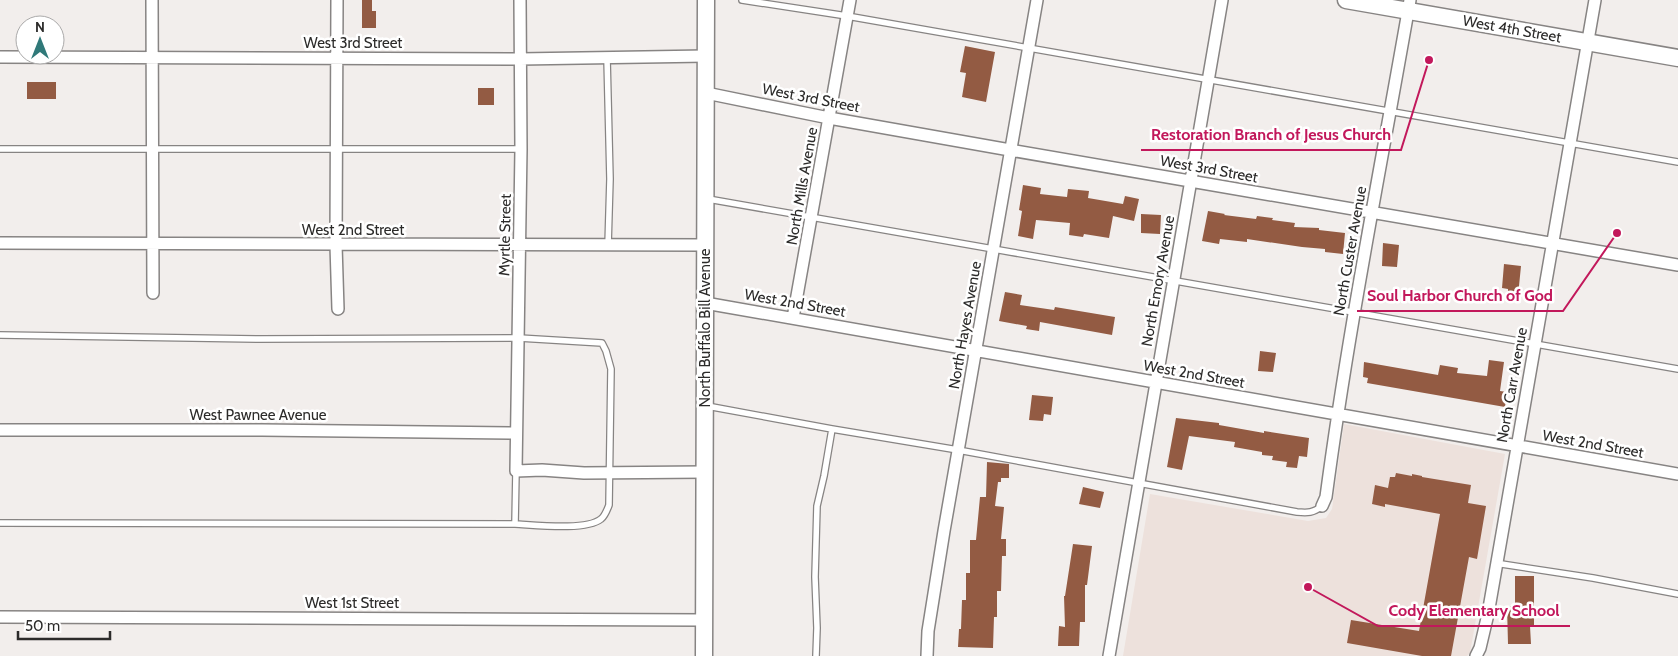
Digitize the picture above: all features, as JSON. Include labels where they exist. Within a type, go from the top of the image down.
[{"type":"main road","name":"North Buffalo Bill Avenue","points":[[704,656],[706,0]]},
{"type":"main road","name":"West 4th Street","points":[[1346,0],[1409,5],[1588,42],[1678,58]]},
{"type":"street","points":[[152,0],[153,293]]},
{"type":"street","points":[[336,0],[336,244],[338,309]]},
{"type":"street","name":"Myrtle Street","points":[[516,471],[521,149],[520,0]]},
{"type":"street","name":"North Mills Avenue","points":[[793,318],[850,0]]},
{"type":"street","name":"North Hayes Avenue","points":[[927,656],[928,631],[958,450],[1037,0]]},
{"type":"street","name":"North Emory Avenue","points":[[1109,656],[1222,0]]},
{"type":"street","name":"North Carr Avenue","points":[[1476,656],[1480,648],[1488,614],[1595,0]]},
{"type":"street","name":"North Custer Avenue","points":[[1322,506],[1326,498],[1337,414],[1354,312],[1409,5]]},
{"type":"street","name":"West 3rd Street","points":[[0,57],[520,59],[706,56]]},
{"type":"street","name":"West 3rd Street","points":[[706,93],[829,118],[1678,265]]},
{"type":"street","name":"West 2nd Street","points":[[0,243],[706,245]]},
{"type":"street","name":"West 2nd Street","points":[[705,303],[1678,474]]},
{"type":"street","name":"West Pawnee Avenue","points":[[0,430],[472,431],[516,433]]},
{"type":"street","points":[[516,471],[542,470],[584,473],[705,472]]},
{"type":"street","name":"West 1st Street","points":[[0,617],[704,620]]},
{"type":"lane","points":[[742,0],[847,16],[1678,162]]},
{"type":"lane","points":[[607,58],[610,179],[608,246]]},
{"type":"lane","points":[[0,149],[521,149]]},
{"type":"lane","points":[[706,198],[1678,369]]},
{"type":"lane","points":[[0,335],[260,339],[519,338],[602,343],[611,369],[611,473],[609,505],[604,517],[595,523],[576,526],[515,524],[0,523]]},
{"type":"lane","points":[[705,405],[1308,513],[1314,512],[1322,506]]},
{"type":"lane","points":[[816,656],[815,577],[817,506],[832,429]]},
{"type":"lane","points":[[515,524],[516,471]]},
{"type":"lane","points":[[1496,563],[1593,578],[1678,594]]},
{"type":"shaded area","points":[[1344,424],[1505,454],[1470,653],[1467,656],[1123,656],[1150,494],[1308,521],[1326,518],[1332,509]]},
{"type":"building","points":[[362,0],[372,0],[372,11],[376,11],[376,28],[362,28]]},
{"type":"building","points":[[965,46],[995,52],[986,102],[962,97],[966,73],[960,72]]},
{"type":"building","points":[[27,82],[56,82],[56,99],[27,99]]},
{"type":"building","points":[[478,88],[494,88],[494,105],[478,105]]},
{"type":"building","points":[[1023,185],[1041,188],[1040,194],[1067,197],[1068,189],[1089,191],[1088,198],[1123,204],[1125,196],[1139,199],[1134,221],[1113,216],[1109,238],[1084,234],[1083,237],[1069,235],[1070,223],[1036,220],[1033,239],[1018,236],[1022,211],[1019,210]]},
{"type":"building","points":[[1208,211],[1256,219],[1257,216],[1273,218],[1272,220],[1295,223],[1294,227],[1319,228],[1319,230],[1345,233],[1343,254],[1325,252],[1325,249],[1247,239],[1247,242],[1220,239],[1219,244],[1202,241]]},
{"type":"building","points":[[1141,214],[1161,215],[1160,234],[1141,233]]},
{"type":"building","points":[[1383,243],[1399,245],[1397,267],[1382,266]]},
{"type":"building","points":[[1504,264],[1521,266],[1518,296],[1508,295],[1508,289],[1502,288]]},
{"type":"building","points":[[1005,292],[1022,295],[1020,305],[1054,310],[1055,307],[1115,317],[1112,335],[1040,322],[1039,331],[1026,329],[1027,326],[999,321]]},
{"type":"building","points":[[1260,351],[1276,353],[1273,372],[1258,371]]},
{"type":"building","points":[[1489,360],[1504,362],[1500,391],[1507,392],[1505,407],[1367,383],[1368,378],[1363,377],[1364,362],[1438,375],[1440,365],[1458,368],[1457,373],[1487,376]]},
{"type":"building","points":[[1032,395],[1053,397],[1051,415],[1044,414],[1043,421],[1029,420]]},
{"type":"building","points":[[1176,418],[1219,423],[1219,425],[1264,433],[1264,431],[1309,438],[1307,457],[1299,456],[1297,468],[1286,467],[1287,462],[1272,460],[1273,456],[1234,447],[1235,442],[1189,436],[1182,470],[1167,467]]},
{"type":"building","points":[[987,462],[1009,464],[1009,478],[1001,478],[1001,482],[998,482],[995,506],[1004,507],[1001,539],[1006,539],[1006,556],[1002,556],[1001,591],[997,591],[997,617],[994,617],[993,648],[958,647],[962,600],[966,600],[966,573],[970,573],[970,540],[976,540],[980,497],[986,497]]},
{"type":"building","points":[[1396,473],[1412,476],[1412,474],[1471,485],[1468,503],[1486,506],[1477,559],[1469,557],[1451,656],[1422,656],[1347,643],[1351,620],[1419,631],[1440,514],[1385,504],[1385,507],[1372,504],[1375,485],[1388,488],[1390,477],[1395,477]]},
{"type":"building","points":[[1083,487],[1104,492],[1100,508],[1079,504]]},
{"type":"building","points":[[1073,544],[1092,546],[1087,585],[1085,585],[1085,622],[1080,622],[1079,646],[1058,646],[1059,626],[1065,627],[1064,596]]},
{"type":"building","points":[[1515,576],[1534,576],[1534,626],[1530,626],[1531,644],[1508,644],[1507,606],[1515,606]]},
{"type":"place","name":"Restoration Branch of Jesus Church","points":[[1429,60]]},
{"type":"place","name":"Soul Harbor Church of God","points":[[1617,233]]},
{"type":"place","name":"Cody Elementary School","points":[[1308,587]]}]
